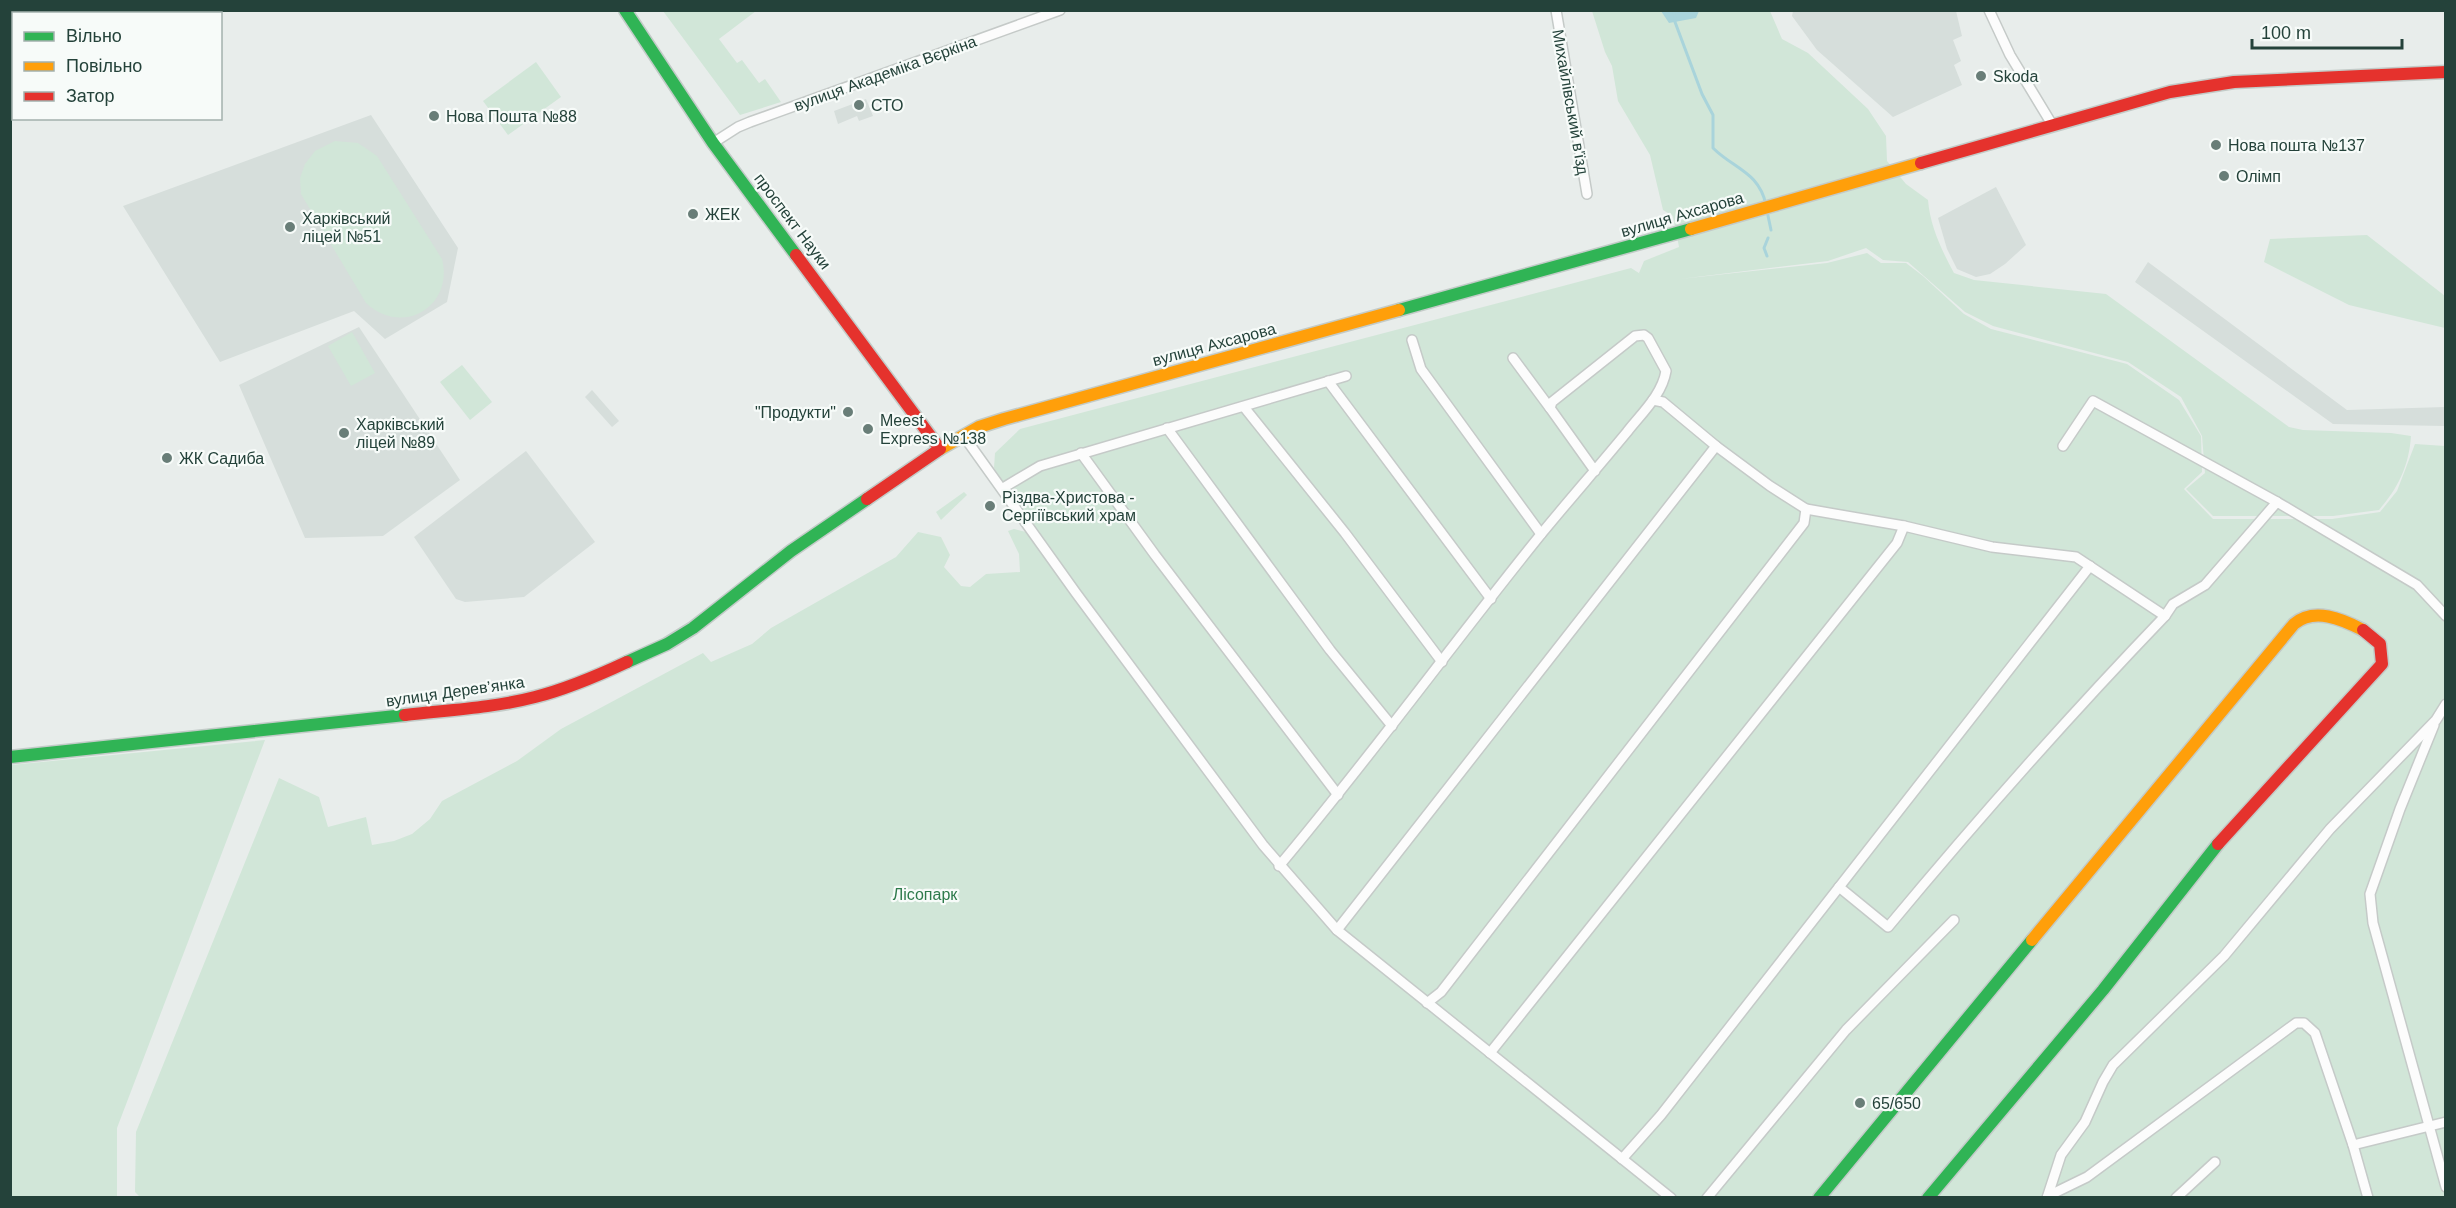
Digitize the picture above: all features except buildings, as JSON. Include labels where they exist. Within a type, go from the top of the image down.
[{"type":"main road","name":"проспект Науки","points":[[625,10],[713,143],[940,449]]},
{"type":"main road","name":"вулиця Ахсарова","points":[[940,449],[979,427],[1608,253],[2170,92],[2225,83],[2445,72]]},
{"type":"main road","name":"вулиця Дерев’янка","points":[[10,757],[483,707],[536,697],[567,687],[641,658],[693,628],[790,551],[940,449]]},
{"type":"main road","points":[[1818,1197],[2284,634],[2305,616],[2323,614],[2366,630],[2378,641],[2382,652],[2382,664],[2220,841],[2103,990],[1928,1197]]},
{"type":"street","name":"вулиця Академіка Вєркіна","points":[[713,143],[750,122],[1060,10]]},
{"type":"street","name":"Михайлівський в'їзд","points":[[1556,10],[1587,194]]},
{"type":"street","points":[[1989,10],[2010,55],[2053,126]]},
{"type":"street","points":[[1279,866],[1338,795],[1541,534],[1653,400],[1664,382],[1666,371],[1648,338],[1635,336],[1555,397],[1550,408]]},
{"type":"street","points":[[1412,340],[1421,369],[1541,534]]},
{"type":"street","points":[[1513,358],[1595,471]]},
{"type":"street","points":[[1003,488],[1040,466],[1346,376]]},
{"type":"street","points":[[1328,381],[1491,599]]},
{"type":"street","points":[[1653,400],[1663,402],[1716,446],[1770,486],[1806,508],[1904,526],[1992,547],[2076,557],[2165,616]]},
{"type":"street","points":[[2063,446],[2093,401],[2277,502],[2417,585],[2445,616]]},
{"type":"street","points":[[1244,407],[1345,534],[1442,662]]},
{"type":"street","points":[[1167,428],[1330,650],[1392,726]]},
{"type":"street","points":[[963,435],[1076,593],[1279,866],[1337,930],[1671,1197]]},
{"type":"street","points":[[1337,930],[1716,446]]},
{"type":"street","points":[[1082,453],[1155,555],[1338,795]]},
{"type":"street","points":[[1839,887],[1888,927],[1970,829],[2101,683],[2165,616],[2173,604],[2205,585],[2277,502]]},
{"type":"street","points":[[1427,1003],[1441,993],[1804,523],[1806,508]]},
{"type":"street","points":[[1490,1053],[1897,543],[1904,526]]},
{"type":"street","points":[[1622,1159],[1660,1115],[2090,566]]},
{"type":"street","points":[[2445,704],[2436,720],[2400,808],[2370,894],[2373,923],[2445,1187]]},
{"type":"street","points":[[2048,1197],[2061,1155],[2085,1122],[2113,1065],[2224,956],[2330,829],[2436,720]]},
{"type":"street","points":[[1707,1197],[1846,1030],[1954,920]]},
{"type":"street","points":[[2048,1197],[2087,1177],[2296,1023],[2304,1023],[2315,1033],[2368,1197]]},
{"type":"street","points":[[2353,1145],[2445,1122]]},
{"type":"street","points":[[2176,1197],[2215,1162]]},
{"type":"shaded area","points":[[11,10],[145,11],[12,12],[12,114],[10,112]]},
{"type":"shaded area","points":[[1793,11],[1956,11],[1962,36],[1953,40],[1961,61],[1954,65],[1962,85],[1893,117],[1817,50],[1792,16]]},
{"type":"shaded area","name":"СТО","points":[[866,99],[873,116],[859,121],[857,116],[838,124],[834,111]]},
{"type":"shaded area","name":"Харківський ліцей №51","points":[[371,115],[458,248],[447,302],[385,339],[354,311],[220,362],[123,206]]},
{"type":"shaded area","points":[[1996,187],[2026,245],[1990,274],[1976,277],[1957,269],[1947,249],[1938,218]]},
{"type":"shaded area","points":[[2148,262],[2347,410],[2445,407],[2445,426],[2333,424],[2135,282]]},
{"type":"shaded area","name":"Харківський ліцей №89","points":[[359,327],[460,480],[383,536],[305,538],[239,385]]},
{"type":"shaded area","points":[[592,390],[619,421],[612,427],[585,397]]},
{"type":"shaded area","points":[[526,451],[595,542],[524,597],[465,602],[456,599],[414,537]]},
{"type":"green space","points":[[663,11],[756,11],[719,39],[737,63],[742,60],[759,83],[765,79],[781,102],[740,115]]},
{"type":"green space","name":"Лісопарк","points":[[1592,11],[1770,11],[1782,39],[1808,53],[1868,109],[1886,136],[1887,161],[1906,184],[1928,200],[1934,229],[1954,273],[1974,280],[2106,294],[2289,427],[2303,430],[2391,433],[2411,436],[2408,457],[2397,485],[2379,510],[2333,516],[2213,516],[2186,489],[2205,473],[2202,436],[2181,397],[2128,362],[1993,326],[1965,312],[1908,262],[1883,260],[1866,248],[1828,261],[1680,279],[1827,263],[1867,253],[1881,263],[1906,263],[1964,314],[1991,329],[2127,364],[2179,400],[2201,436],[2202,472],[2184,489],[2213,519],[2332,519],[2380,512],[2397,491],[2415,444],[2445,446],[2445,1197],[141,1198],[135,1192],[136,1132],[279,778],[319,797],[328,827],[366,817],[372,845],[394,841],[412,834],[430,819],[442,801],[517,761],[561,729],[703,653],[711,662],[752,644],[771,628],[896,557],[918,532],[941,537],[950,555],[944,567],[961,586],[970,587],[986,574],[1020,572],[1019,554],[1008,531],[1014,529],[1026,532],[1031,526],[994,468],[995,453],[1020,429],[1631,268],[1642,275],[1639,273],[1644,261],[1679,247],[1673,216],[1663,210],[1650,155],[1618,101],[1612,66]]},
{"type":"green space","points":[[536,62],[561,97],[508,135],[483,101]]},
{"type":"green space","points":[[335,141],[358,143],[377,156],[442,259],[444,276],[440,291],[433,303],[422,312],[409,317],[395,317],[380,313],[366,303],[301,194],[300,178],[305,164],[315,151]]},
{"type":"green space","points":[[2367,235],[2445,296],[2445,328],[2349,305],[2264,262],[2270,239]]},
{"type":"green space","points":[[352,332],[375,373],[351,386],[328,346]]},
{"type":"green space","points":[[462,365],[492,402],[470,420],[440,382]]},
{"type":"green space","points":[[964,492],[967,495],[941,520],[936,512]]},
{"type":"green space","points":[[265,740],[117,1128],[117,1197],[11,1197],[11,765]]},
{"type":"water","points":[[1661,11],[1699,11],[1696,18],[1669,23]]},
{"type":"waterway","points":[[1674,10],[1675,22],[1702,94],[1713,115],[1713,148],[1752,178],[1763,194],[1766,205]]},
{"type":"waterway","points":[[1767,211],[1771,230]]},
{"type":"waterway","points":[[1767,256],[1764,248],[1768,238]]},
{"type":"traffic: fast","points":[[625,10],[713,143],[796,255]]},
{"type":"traffic: fast","points":[[1399,310],[1691,229]]},
{"type":"traffic: fast","points":[[627,662],[667,644],[693,628],[791,551],[867,499]]},
{"type":"traffic: fast","points":[[10,757],[405,715]]},
{"type":"traffic: fast","points":[[1928,1198],[2103,990],[2218,844]]},
{"type":"traffic: fast","points":[[1819,1198],[2032,940]]},
{"type":"traffic: slow","points":[[1691,229],[1921,163]]},
{"type":"traffic: slow","points":[[940,449],[979,427],[1004,419],[1399,310]]},
{"type":"traffic: slow","points":[[2032,940],[2294,624],[2310,616],[2328,616],[2363,630]]},
{"type":"traffic: jam","points":[[1921,163],[2170,92],[2234,82],[2446,72]]},
{"type":"traffic: jam","points":[[796,255],[940,449],[867,499]]},
{"type":"traffic: jam","points":[[2218,844],[2382,664],[2380,644],[2363,630]]},
{"type":"traffic: jam","points":[[405,715],[519,701],[582,682],[627,662]]},
{"type":"place","name":"Skoda","points":[[1981,76]]},
{"type":"place","name":"СТО","points":[[859,105]]},
{"type":"place","name":"Нова Пошта №88","points":[[434,116]]},
{"type":"place","name":"Нова пошта №137","points":[[2216,145]]},
{"type":"place","name":"Олімп","points":[[2224,176]]},
{"type":"place","name":"ЖЕК","points":[[693,214]]},
{"type":"place","name":"Харківський ліцей №51","points":[[290,227]]},
{"type":"place","name":"\"Продукти\"","points":[[848,412]]},
{"type":"place","name":"Meest Express №138","points":[[868,429]]},
{"type":"place","name":"Харківський ліцей №89","points":[[344,433]]},
{"type":"place","name":"ЖК Садиба","points":[[167,458]]},
{"type":"place","name":"Різдва-Христова - Сергіївський храм","points":[[990,506]]},
{"type":"place","name":"65/650","points":[[1860,1103]]}]
